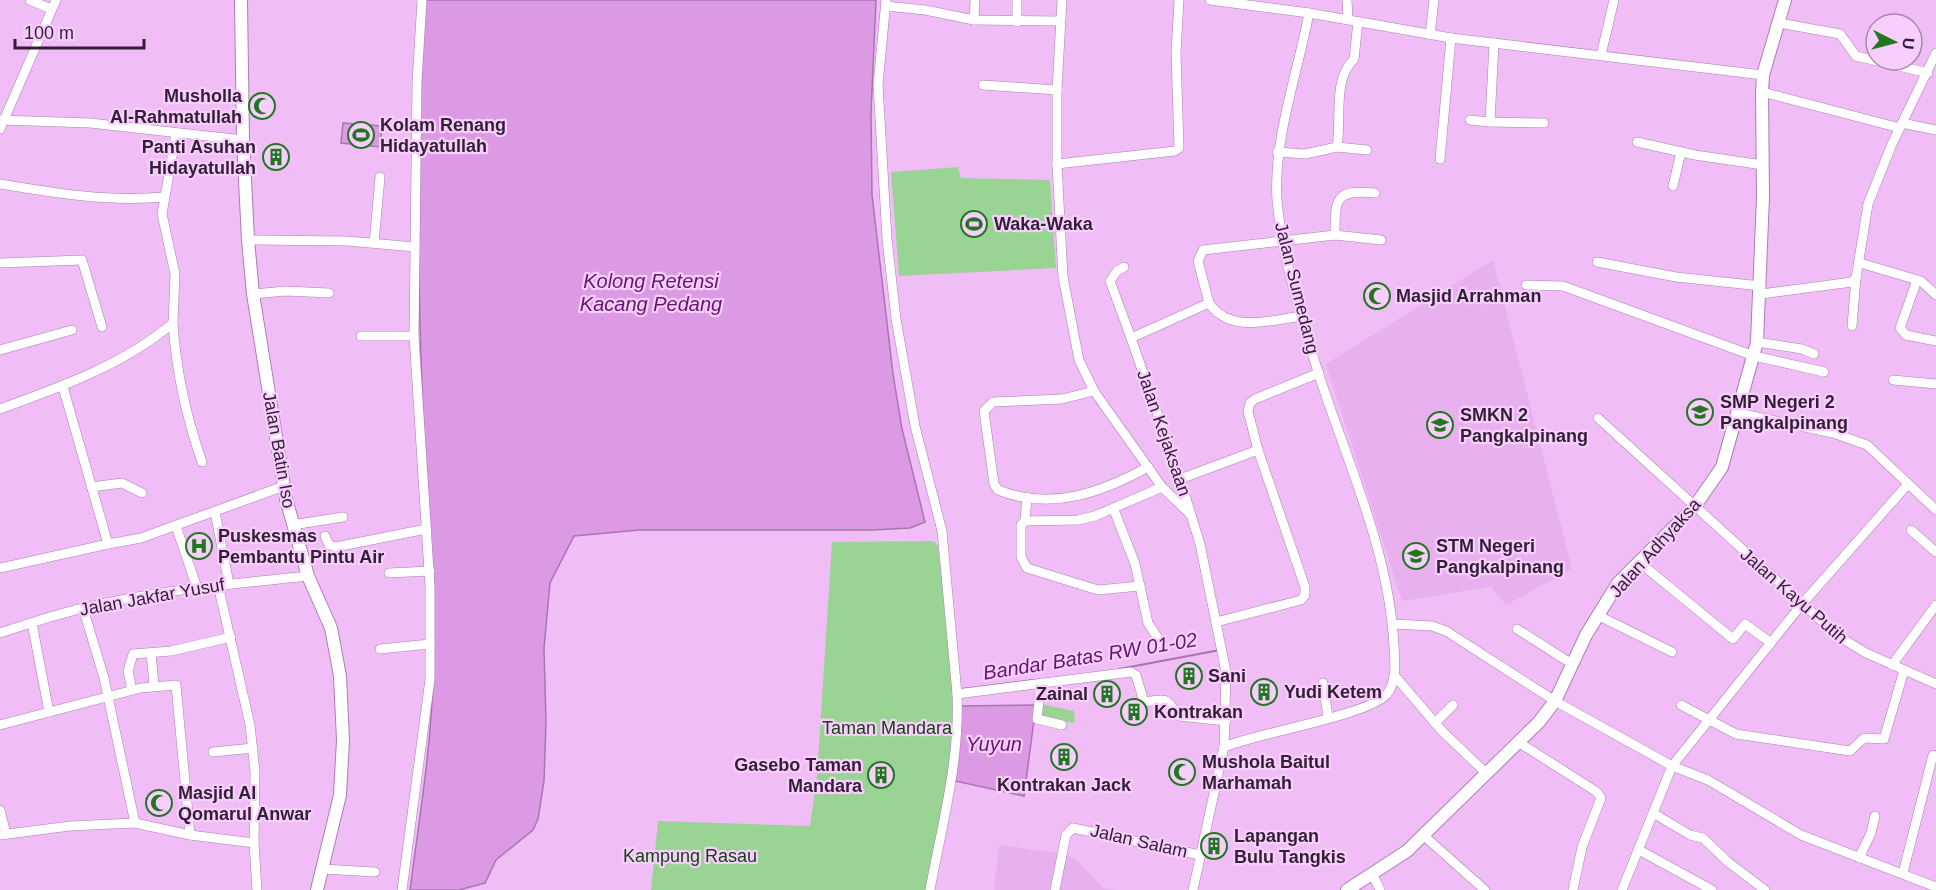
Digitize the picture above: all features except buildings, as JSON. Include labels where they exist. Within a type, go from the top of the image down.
[{"type":"street","points":[[0,129],[2,119],[53,5],[30,0]]},
{"type":"street","name":"Jalan Batin Iso","points":[[241,0],[243,140],[253,294],[292,525],[308,576],[322,607],[337,652],[343,711],[340,795],[317,890]]},
{"type":"street","points":[[402,890],[430,679],[430,571],[414,336],[417,82],[422,0]]},
{"type":"street","points":[[974,20],[975,0]]},
{"type":"street","points":[[1017,0],[1017,22]]},
{"type":"street","points":[[1062,0],[1056,90],[1057,164],[1067,306],[1079,360],[1094,391],[1162,487],[1192,516]]},
{"type":"street","points":[[1057,164],[1175,151],[1179,148],[1176,53],[1179,0]]},
{"type":"street","points":[[1211,0],[1348,18],[1358,22],[1451,38],[1764,75]]},
{"type":"street","points":[[1347,0],[1348,18]]},
{"type":"street","points":[[1430,35],[1434,0]]},
{"type":"street","points":[[1601,55],[1614,0]]},
{"type":"street","name":"Jalan Adhyaksa","points":[[1347,890],[1398,859],[1487,774],[1555,701],[1597,615],[1618,583],[1695,506],[1722,467],[1757,342],[1761,290],[1762,92],[1764,75],[1785,0]]},
{"type":"street","points":[[930,890],[953,769],[958,718],[957,694],[942,531],[915,426],[896,319],[891,273],[881,156],[878,85],[886,3],[974,20],[1060,21]]},
{"type":"street","name":"Jalan Sumedang","points":[[1309,13],[1277,152],[1277,199],[1282,240],[1319,373],[1386,578],[1393,624],[1394,675]]},
{"type":"street","points":[[1337,147],[1341,80],[1348,64],[1354,59],[1358,22]]},
{"type":"street","points":[[1779,23],[1840,34],[1856,56],[1928,73]]},
{"type":"street","points":[[1440,159],[1451,38]]},
{"type":"street","points":[[1490,122],[1494,43]]},
{"type":"street","points":[[1852,326],[1856,278],[1868,204],[1901,125],[1936,53]]},
{"type":"street","points":[[983,85],[1056,90]]},
{"type":"street","points":[[1762,92],[1901,125],[1936,130]]},
{"type":"street","points":[[2,119],[90,123],[243,140]]},
{"type":"street","points":[[1470,120],[1544,123]]},
{"type":"street","points":[[176,134],[162,214],[175,274],[173,323],[176,360],[184,409],[202,462]]},
{"type":"street","points":[[1637,142],[1681,152],[1763,165]]},
{"type":"street","points":[[1277,152],[1305,154],[1337,147],[1367,150]]},
{"type":"street","points":[[1674,186],[1681,152]]},
{"type":"street","points":[[374,243],[380,177]]},
{"type":"street","points":[[0,184],[85,196],[136,199],[164,197]]},
{"type":"street","points":[[1335,235],[1335,212],[1341,197],[1345,193],[1375,193]]},
{"type":"street","points":[[1302,316],[1239,323],[1215,312],[1209,303],[1198,261],[1203,250],[1335,235],[1381,240]]},
{"type":"street","points":[[248,240],[374,243],[415,247]]},
{"type":"street","points":[[0,263],[82,260],[102,327]]},
{"type":"street","points":[[1598,262],[1761,290],[1852,282],[1856,278]]},
{"type":"street","points":[[1860,263],[1917,280],[1928,285],[1936,295]]},
{"type":"street","name":"Jalan Kejaksaan","points":[[1124,267],[1117,271],[1110,282],[1192,516],[1216,622],[1226,672],[1224,747]]},
{"type":"street","points":[[1917,280],[1900,328],[1906,335],[1936,341]]},
{"type":"street","points":[[1526,285],[1563,286],[1754,356],[1824,372]]},
{"type":"street","points":[[253,294],[285,291],[329,293]]},
{"type":"street","points":[[1131,338],[1209,303]]},
{"type":"street","points":[[1,407],[63,387],[141,346],[173,323]]},
{"type":"street","points":[[0,350],[72,330]]},
{"type":"street","points":[[361,336],[414,336]]},
{"type":"street","points":[[1757,342],[1814,354]]},
{"type":"street","points":[[1216,622],[1301,600],[1305,596],[1305,587],[1258,450],[1248,411],[1250,403],[1319,373]]},
{"type":"street","points":[[1893,380],[1936,384]]},
{"type":"street","points":[[63,387],[108,544]]},
{"type":"street","points":[[1094,391],[1062,399],[993,402],[988,405],[984,411],[994,484],[998,490],[1027,497],[1075,498],[1116,484],[1148,467]]},
{"type":"street","points":[[1738,413],[1833,433],[1867,445],[1887,461],[1936,510]]},
{"type":"street","name":"Jalan Kayu Putih","points":[[1598,418],[1848,644],[1936,684]]},
{"type":"street","points":[[1180,479],[1258,450]]},
{"type":"street","points":[[91,487],[122,483],[142,493]]},
{"type":"street","points":[[1622,890],[1672,766],[1802,604],[1908,484]]},
{"type":"street","points":[[0,568],[141,538],[284,486]]},
{"type":"street","points":[[1025,521],[1078,520],[1114,510],[1162,487]]},
{"type":"street","points":[[1027,497],[1025,521],[1021,525],[1021,557],[1027,568],[1098,590],[1140,586]]},
{"type":"street","points":[[1114,510],[1128,541],[1148,623],[1161,643]]},
{"type":"street","points":[[215,512],[229,584]]},
{"type":"street","points":[[292,525],[343,517]]},
{"type":"street","points":[[176,526],[197,588]]},
{"type":"street","points":[[325,536],[329,545],[336,547],[426,529]]},
{"type":"street","points":[[1911,530],[1936,552]]},
{"type":"street","points":[[1640,562],[1733,639],[1745,624],[1771,643]]},
{"type":"street","points":[[389,573],[430,571]]},
{"type":"street","name":"Jalan Jakfar Yusuf","points":[[0,633],[82,608],[218,585],[308,576]]},
{"type":"street","points":[[218,585],[244,692],[253,748],[256,890]]},
{"type":"street","points":[[1892,665],[1936,605]]},
{"type":"street","points":[[82,608],[108,696],[135,823]]},
{"type":"street","points":[[1597,615],[1672,652]]},
{"type":"street","points":[[32,623],[49,712]]},
{"type":"street","points":[[1393,624],[1432,626],[1446,632],[1555,701],[1672,766],[1708,780],[1801,835],[1903,873],[1936,888]]},
{"type":"street","points":[[1517,629],[1572,664]]},
{"type":"street","points":[[132,690],[128,671],[131,656],[231,638]]},
{"type":"street","points":[[380,650],[430,644]]},
{"type":"street","points":[[151,653],[154,686]]},
{"type":"street","points":[[1681,705],[1707,721],[1736,734],[1757,739],[1850,751],[1864,738],[1884,739],[1905,670]]},
{"type":"street","points":[[957,694],[1131,672],[1136,675],[1144,702],[1164,699],[1168,700],[1179,716],[1226,721]]},
{"type":"street","points":[[1193,890],[1224,747],[1248,738],[1378,702],[1388,693],[1394,675]]},
{"type":"street","points":[[1394,675],[1435,723],[1487,774]]},
{"type":"street","points":[[1323,682],[1328,717]]},
{"type":"street","points":[[1041,683],[1037,719],[1062,725]]},
{"type":"street","points":[[0,725],[132,690],[173,684],[178,689],[190,835]]},
{"type":"street","points":[[1435,723],[1453,705]]},
{"type":"street","points":[[1518,742],[1597,792],[1601,798],[1582,847],[1574,890]]},
{"type":"street","points":[[213,752],[253,748]]},
{"type":"street","points":[[1903,873],[1933,755]]},
{"type":"street","points":[[0,810],[3,835],[70,826],[135,823],[190,835],[254,843]]},
{"type":"street","points":[[1653,813],[1690,835],[1703,838],[1728,862],[1765,890]]},
{"type":"street","points":[[1859,858],[1871,833],[1875,816]]},
{"type":"street","name":"Jalan Salam","points":[[1055,890],[1066,835],[1073,828],[1200,855]]},
{"type":"street","points":[[1423,836],[1485,890]]},
{"type":"street","points":[[1639,849],[1712,890]]},
{"type":"street","points":[[322,869],[375,872]]},
{"type":"street","points":[[1373,875],[1380,890]]},
{"type":"shaded area","name":"SMKN 2 Pangkalpinang","points":[[1493,260],[1572,569],[1506,605],[1491,587],[1402,601],[1326,364]]},
{"type":"shaded area","points":[[999,845],[1065,854],[1076,860],[1103,888],[1118,890],[994,890]]},
{"type":"green space","name":"Waka-Waka","points":[[958,167],[961,178],[1050,180],[1056,268],[899,276],[891,172]]},
{"type":"green space","name":"Taman Mandara","points":[[832,542],[935,542],[938,547],[951,654],[954,719],[948,783],[927,890],[651,890],[658,821],[810,826],[817,776]]},
{"type":"green space","points":[[1041,704],[1074,711],[1075,723],[1039,718]]},
{"type":"water","name":"Kolong Retensi Kacang Pedang","points":[[425,0],[876,0],[871,113],[872,195],[893,374],[902,429],[925,522],[910,528],[872,530],[639,530],[574,536],[550,583],[544,648],[546,722],[544,781],[538,819],[533,830],[496,860],[485,883],[459,890],[410,890],[427,759],[433,679],[432,578],[423,412],[419,258],[420,103]]},
{"type":"water","name":"Kolam Renang Hidayatullah","points":[[343,123],[382,126],[380,147],[341,143]]},
{"type":"water","name":"Yuyun","points":[[1036,705],[1024,796],[955,781],[959,706]]},
{"type":"waterway","name":"Bandar Batas RW 01-02","points":[[1119,669],[1220,650]]},
{"type":"waterway","name":"Bandar Batas RW 01-02","points":[[962,689],[1033,680]]},
{"type":"place","name":"Musholla Al-Rahmatullah","points":[[262,106]]},
{"type":"place","name":"Kolam Renang Hidayatullah","points":[[361,135]]},
{"type":"place","name":"Panti Asuhan Hidayatullah","points":[[276,157]]},
{"type":"place","name":"Waka-Waka","points":[[974,224]]},
{"type":"place","name":"Masjid Arrahman","points":[[1377,296]]},
{"type":"place","name":"SMP Negeri 2 Pangkalpinang","points":[[1700,412]]},
{"type":"place","name":"SMKN 2 Pangkalpinang","points":[[1440,425]]},
{"type":"place","name":"Puskesmas Pembantu Pintu Air","points":[[199,546]]},
{"type":"place","name":"STM Negeri Pangkalpinang","points":[[1416,556]]},
{"type":"place","name":"Sani","points":[[1189,676]]},
{"type":"place","name":"Yudi Ketem","points":[[1264,692]]},
{"type":"place","name":"Zainal","points":[[1107,694]]},
{"type":"place","name":"Kontrakan","points":[[1134,712]]},
{"type":"place","name":"Kontrakan Jack","points":[[1064,757]]},
{"type":"place","name":"Mushola Baitul Marhamah","points":[[1182,772]]},
{"type":"place","name":"Gasebo Taman Mandara","points":[[881,775]]},
{"type":"place","name":"Masjid Al Qomarul Anwar","points":[[159,803]]},
{"type":"place","name":"Lapangan Bulu Tangkis","points":[[1214,846]]},
{"type":"park label","name":"Kampung Rasau","points":[[690,856]]}]
